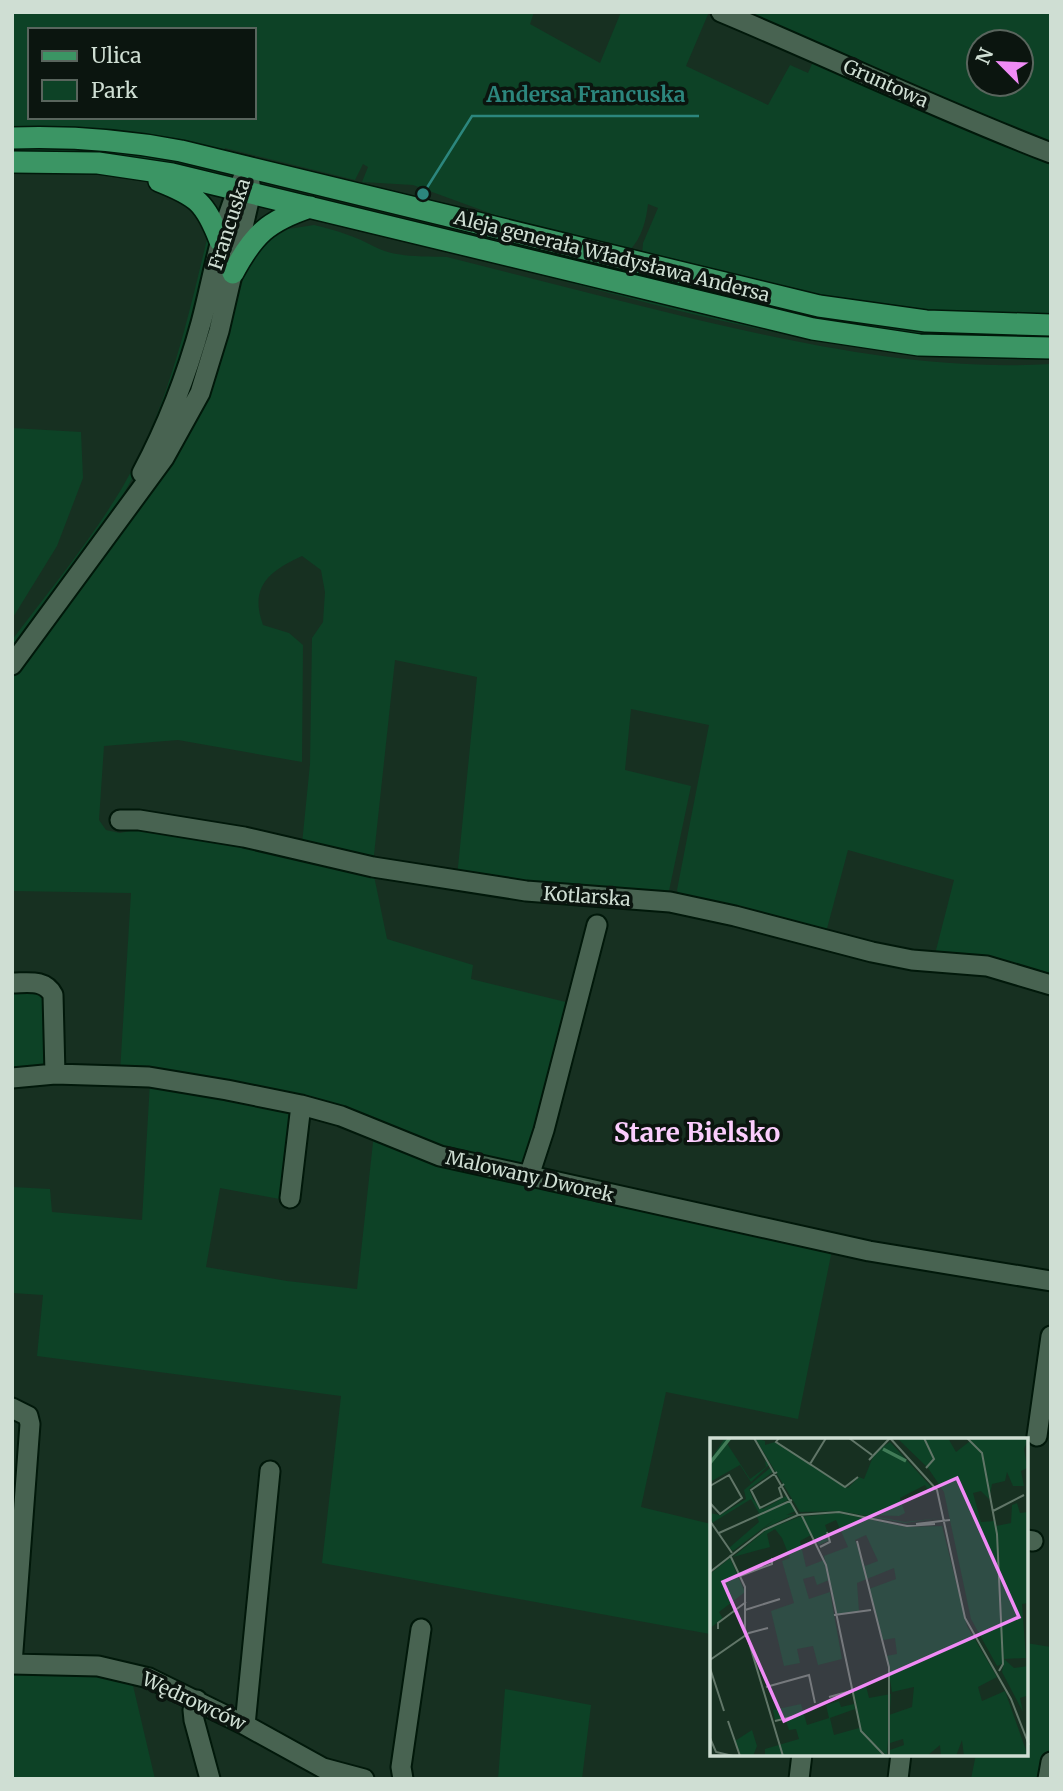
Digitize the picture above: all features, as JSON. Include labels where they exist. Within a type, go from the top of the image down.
[{"type":"main road","name":"Aleja generała Władysława Andersa","points":[[12,138],[56,136],[110,139],[181,151],[819,306],[926,321],[1051,325]]},
{"type":"main road","name":"Aleja generała Władysława Andersa","points":[[12,162],[122,165],[244,190],[813,329],[919,345],[1051,348]]},
{"type":"main road","points":[[122,165],[193,197],[209,214],[220,241]]},
{"type":"main road","points":[[233,273],[249,245],[267,225],[310,207]]},
{"type":"main road","points":[[556,268],[562,244]]},
{"type":"street","name":"Gruntowa","points":[[721,12],[959,116],[1051,153]]},
{"type":"street","name":"Francuska","points":[[12,665],[164,458],[200,393],[212,360],[233,273],[248,167]]},
{"type":"street","name":"Francuska","points":[[114,528],[149,461],[179,390],[201,323],[220,241],[244,190]]},
{"type":"street","name":"Kotlarska","points":[[120,820],[139,820],[244,837],[373,867],[526,891],[670,902],[872,952],[912,960],[987,967],[1051,985]]},
{"type":"street","points":[[529,1176],[544,1130],[597,925]]},
{"type":"street","points":[[12,983],[45,985],[53,995],[55,1074]]},
{"type":"street","name":"Malowany Dworek","points":[[12,1077],[55,1074],[149,1077],[301,1105],[376,1129],[440,1156],[869,1251],[1051,1281]]},
{"type":"street","points":[[290,1198],[301,1105]]},
{"type":"street","points":[[1037,1436],[1051,1336]]},
{"type":"street","points":[[12,1408],[28,1416],[30,1424],[12,1664]]},
{"type":"street","points":[[245,1725],[270,1471]]},
{"type":"street","points":[[403,1779],[401,1767],[421,1629]]},
{"type":"street","name":"Wędrowców","points":[[12,1664],[98,1666],[132,1672],[197,1700],[323,1768],[364,1779]]},
{"type":"street","points":[[197,1700],[193,1710],[194,1720],[210,1779]]},
{"type":"street","points":[[799,1779],[802,1756]]},
{"type":"street","points":[[898,1779],[901,1756]]},
{"type":"street","points":[[1048,1779],[1051,1762]]},
{"type":"green space","points":[[12,12],[534,12],[530,24],[600,63],[621,12],[709,12],[686,66],[768,105],[790,65],[808,73],[816,55],[1051,156],[1051,316],[939,312],[834,299],[642,256],[643,243],[658,208],[648,204],[643,228],[630,250],[497,218],[413,185],[362,182],[368,167],[363,164],[355,180],[225,148],[223,152],[144,136],[40,127],[12,128]]},
{"type":"green space","points":[[730,12],[1051,12],[1051,150]]},
{"type":"green space","points":[[61,146],[152,155],[217,169],[216,175],[87,152],[12,152],[12,147]]},
{"type":"green space","points":[[314,225],[346,234],[383,251],[410,256],[447,257],[694,319],[826,347],[960,364],[1051,364],[1051,981],[934,958],[954,880],[848,850],[825,936],[679,897],[677,890],[709,725],[631,709],[625,770],[691,786],[669,891],[666,894],[457,877],[477,677],[395,660],[373,864],[302,844],[310,764],[312,638],[323,622],[325,592],[321,570],[302,556],[271,574],[260,590],[259,612],[263,625],[289,633],[303,645],[302,762],[178,740],[104,746],[99,820],[106,830],[120,833],[153,826],[373,871],[387,939],[473,965],[471,979],[574,1004],[524,1165],[447,1152],[381,1126],[120,1072],[131,893],[12,891],[12,679],[71,601],[205,401],[219,366],[251,251],[288,229]]},
{"type":"green space","points":[[208,235],[212,243],[184,354],[143,459],[114,511],[12,651],[12,640],[97,527],[138,458],[164,396]]},
{"type":"green space","points":[[569,255],[909,328],[994,334],[1051,334],[1051,340],[908,334],[805,318],[566,259]]},
{"type":"green space","points":[[491,260],[775,330],[1051,359],[979,359],[838,344],[698,315]]},
{"type":"green space","points":[[12,428],[81,432],[83,478],[57,546],[12,619]]},
{"type":"green space","points":[[12,990],[44,993],[46,1066],[12,1074]]},
{"type":"green space","points":[[150,1082],[287,1109],[292,1114],[285,1200],[220,1188],[206,1267],[287,1281],[357,1289],[374,1133],[832,1250],[798,1419],[666,1392],[641,1507],[710,1524],[710,1634],[322,1563],[341,1396],[37,1356],[43,1295],[12,1293],[12,1187],[50,1189],[52,1212],[142,1220]]},
{"type":"green space","points":[[1028,1643],[1051,1647],[1051,1740],[1044,1779],[971,1779],[976,1756],[1028,1756]]},
{"type":"green space","points":[[12,1670],[131,1677],[155,1779],[12,1779]]},
{"type":"green space","points":[[505,1689],[591,1705],[582,1779],[498,1779]]},
{"type":"place","name":"Andersa Francuska","points":[[423,194]]},
{"type":"district","name":"Stare Bielsko","points":[[697,1133]]}]
